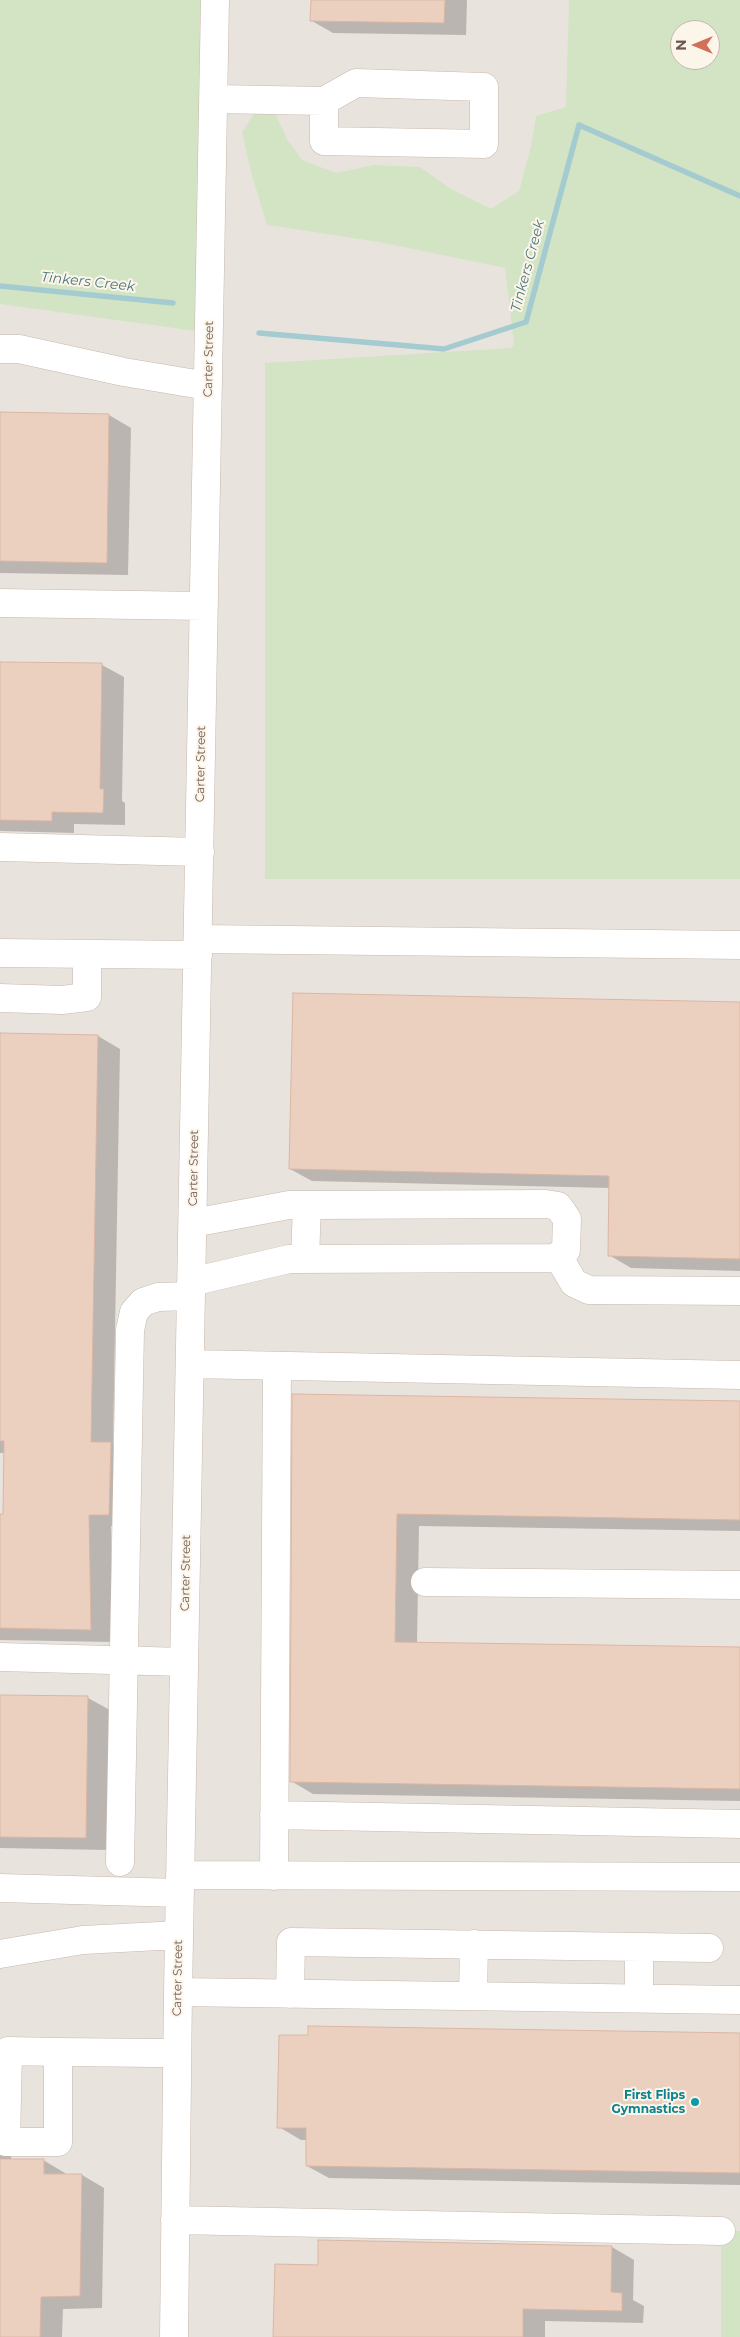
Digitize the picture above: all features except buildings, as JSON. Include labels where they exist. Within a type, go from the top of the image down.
[{"type":"street","name":"Carter Street","points":[[174,2337],[179,1935],[215,0]]},
{"type":"street","points":[[214,99],[324,101],[356,83],[484,87],[484,144],[324,141],[324,101]]},
{"type":"street","points":[[0,349],[19,349],[124,372],[208,386]]},
{"type":"street","points":[[0,603],[204,606]]},
{"type":"street","points":[[0,847],[200,852]]},
{"type":"street","points":[[0,953],[87,954],[198,947],[740,945]]},
{"type":"street","points":[[0,998],[62,1000],[87,997],[87,954]]},
{"type":"street","points":[[120,1862],[130,1330],[134,1312],[143,1302],[289,1259],[542,1259],[558,1256],[566,1250],[567,1219],[558,1206],[546,1204],[289,1205],[192,1223]]},
{"type":"street","points":[[305,1259],[307,1205]]},
{"type":"street","points":[[558,1256],[574,1283],[589,1290],[740,1292]]},
{"type":"street","points":[[190,1364],[740,1375]]},
{"type":"street","points":[[274,1876],[277,1366]]},
{"type":"street","points":[[425,1582],[740,1585]]},
{"type":"street","points":[[0,1656],[184,1662]]},
{"type":"street","points":[[274,1815],[740,1824]]},
{"type":"street","points":[[0,1888],[180,1884],[274,1876],[740,1877]]},
{"type":"street","points":[[0,1954],[83,1940],[179,1935]]},
{"type":"street","points":[[290,1994],[291,1942],[709,1948]]},
{"type":"street","points":[[473,1996],[474,1944]]},
{"type":"street","points":[[639,1947],[639,1998]]},
{"type":"street","points":[[178,1992],[740,2000]]},
{"type":"street","points":[[58,2052],[177,2053]]},
{"type":"street","points":[[176,2220],[722,2231]]},
{"type":"shaded area","points":[[0,0],[740,0],[740,2337],[0,2337]]},
{"type":"green space","points":[[0,0],[215,0],[210,333],[0,304]]},
{"type":"green space","points":[[569,0],[740,0],[740,879],[265,879],[265,363],[511,348],[514,344],[505,268],[379,242],[267,225],[251,172],[242,132],[256,111],[275,113],[287,139],[302,160],[336,173],[374,165],[420,167],[451,189],[491,209],[519,191],[531,147],[536,116],[566,107]]},
{"type":"green space","points":[[721,2231],[740,2231],[740,2337],[721,2337]]},
{"type":"waterway","name":"Tinkers Creek","points":[[259,333],[444,349],[526,322],[579,125],[740,196]]},
{"type":"waterway","name":"Tinkers Creek","points":[[0,286],[173,303]]},
{"type":"place","name":"First Flips Gymnastics","points":[[695,2102]]}]
